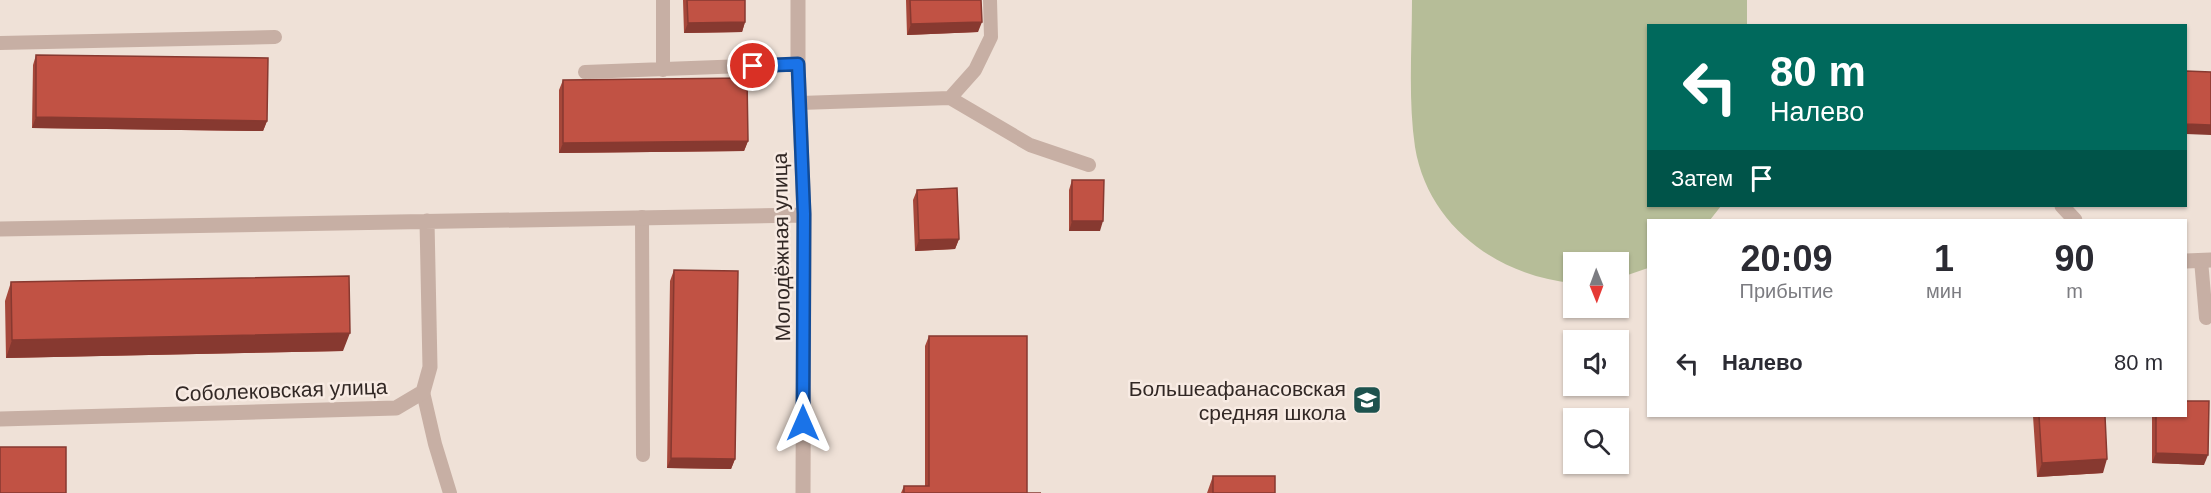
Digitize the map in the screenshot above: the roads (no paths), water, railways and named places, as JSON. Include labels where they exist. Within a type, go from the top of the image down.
[{"type":"street","name":"Молодёжная улица","points":[[798,0],[804,214],[803,493]]},
{"type":"street","points":[[2063,207],[2074,219]]},
{"type":"street","points":[[0,229],[804,214]]},
{"type":"street","points":[[423,392],[430,367],[427,221]]},
{"type":"street","name":"Соболековская улица","points":[[0,419],[396,408],[423,392]]},
{"type":"lane","points":[[663,0],[663,70]]},
{"type":"lane","points":[[950,98],[975,70],[990,37],[990,0]]},
{"type":"lane","points":[[0,43],[275,37]]},
{"type":"lane","points":[[585,72],[798,64]]},
{"type":"lane","points":[[800,103],[950,98],[1030,145],[1089,165]]},
{"type":"lane","points":[[642,217],[643,455]]},
{"type":"lane","points":[[2199,260],[2206,318]]},
{"type":"lane","points":[[423,392],[435,444],[450,493]]},
{"type":"place","name":"Большеафанасовская средняя школа","points":[[1367,400]]}]
